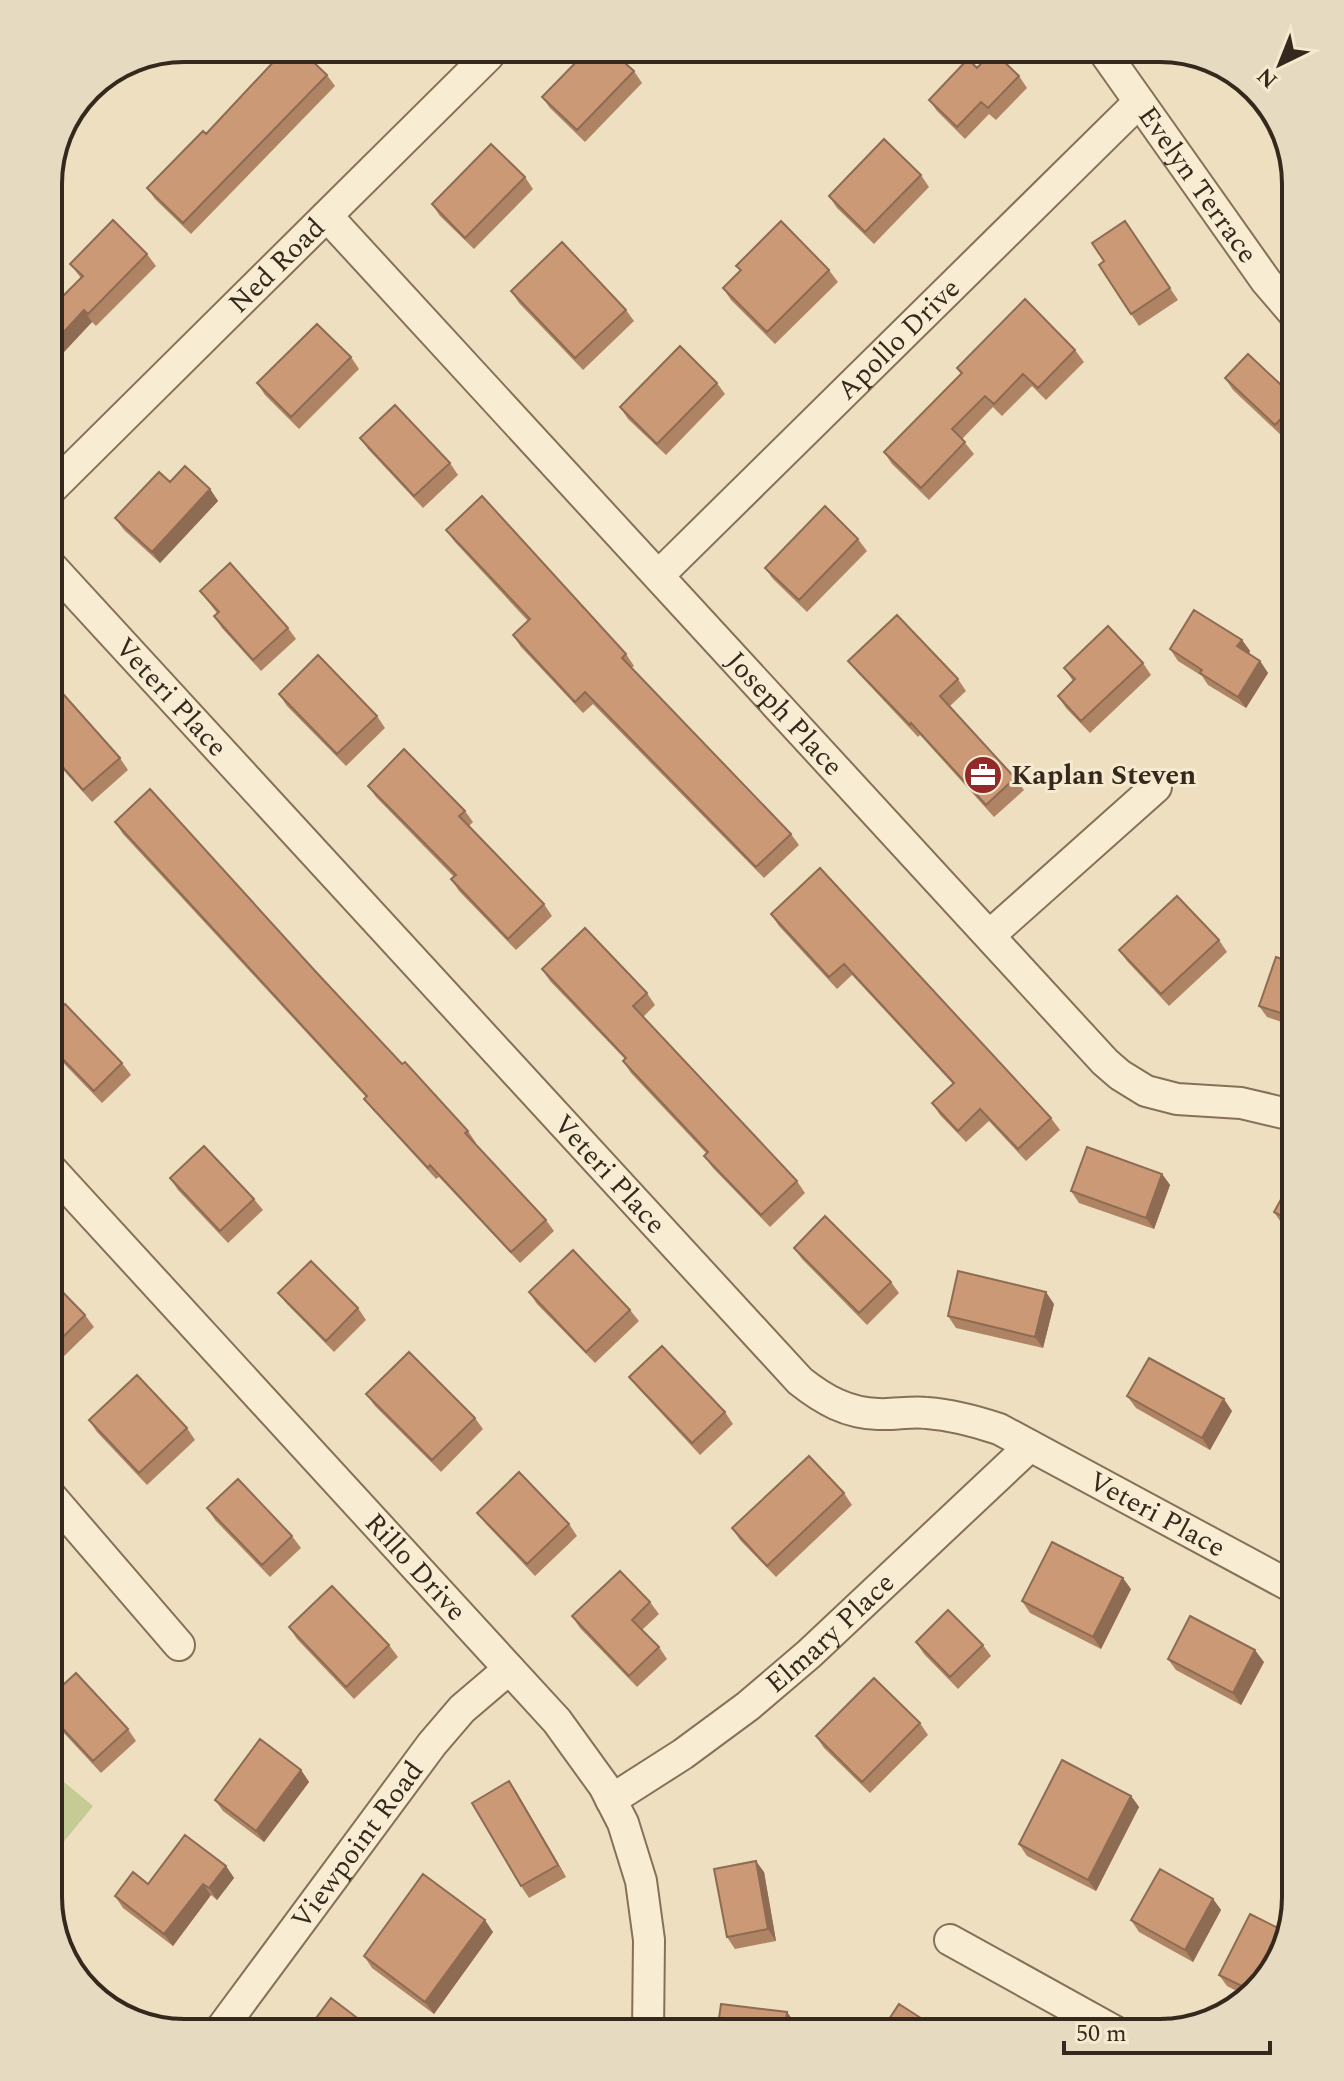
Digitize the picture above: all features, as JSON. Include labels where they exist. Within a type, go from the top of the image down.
[{"type":"street","name":"Ned Road","points":[[62,478],[482,62]]},
{"type":"street","name":"Evelyn Terrace","points":[[1111,62],[1266,281],[1282,298]]},
{"type":"street","name":"Apollo Drive","points":[[659,575],[1139,102]]},
{"type":"street","name":"Joseph Place","points":[[327,216],[1105,1062],[1146,1091],[1177,1099],[1241,1103],[1282,1113]]},
{"type":"street","name":"Veteri Place","points":[[62,578],[800,1381],[822,1398],[848,1410],[878,1414],[923,1412],[963,1417],[999,1429],[1282,1581]]},
{"type":"street","points":[[990,935],[1156,787]]},
{"type":"street","name":"Rillo Drive","points":[[62,1181],[557,1721],[604,1786],[623,1823],[641,1881],[649,1940],[648,2019]]},
{"type":"street","name":"Elmary Place","points":[[611,1800],[683,1754],[748,1706],[809,1654],[1030,1446]]},
{"type":"street","points":[[62,1509],[179,1645]]},
{"type":"street","name":"Viewpoint Road","points":[[228,2019],[432,1744],[462,1709],[509,1669]]},
{"type":"street","points":[[950,1940],[1093,2019]]},
{"type":"green space","points":[[62,1781],[93,1806],[62,1844]]},
{"type":"building","points":[[273,62],[313,62],[327,75],[183,223],[147,188],[203,131],[206,134]]},
{"type":"building","points":[[576,62],[624,62],[634,71],[577,130],[542,97]]},
{"type":"building","points":[[965,62],[971,62],[977,68],[983,62],[1004,62],[1019,76],[988,108],[981,102],[957,127],[929,100]]},
{"type":"building","points":[[884,139],[921,175],[865,232],[829,196]]},
{"type":"building","points":[[491,144],[525,177],[465,238],[432,204]]},
{"type":"building","points":[[113,220],[147,254],[88,314],[84,310],[62,334],[62,297],[83,276],[70,264]]},
{"type":"building","points":[[781,221],[829,270],[767,332],[723,288],[741,270],[736,266]]},
{"type":"building","points":[[1125,221],[1170,288],[1131,314],[1099,265],[1104,261],[1092,243]]},
{"type":"building","points":[[562,242],[626,310],[575,358],[511,291]]},
{"type":"building","points":[[1025,299],[1075,350],[1038,388],[1023,374],[994,404],[985,396],[952,429],[965,442],[921,488],[884,452],[962,373],[957,368]]},
{"type":"building","points":[[317,324],[351,357],[291,417],[257,383]]},
{"type":"building","points":[[680,346],[717,383],[657,444],[620,407]]},
{"type":"building","points":[[1248,354],[1282,386],[1282,418],[1275,425],[1225,378]]},
{"type":"building","points":[[395,405],[450,463],[414,496],[360,438]]},
{"type":"building","points":[[185,466],[210,489],[152,552],[115,518],[159,472],[170,482]]},
{"type":"building","points":[[482,496],[626,654],[622,658],[791,834],[756,867],[585,692],[575,702],[513,635],[530,619],[446,530]]},
{"type":"building","points":[[825,506],[858,539],[799,600],[765,568]]},
{"type":"building","points":[[230,563],[288,628],[253,660],[214,616],[219,612],[200,591]]},
{"type":"building","points":[[1194,610],[1242,640],[1237,646],[1260,661],[1238,697],[1170,649]]},
{"type":"building","points":[[897,615],[958,679],[940,696],[1015,778],[986,805],[911,723],[848,661]]},
{"type":"building","points":[[1108,626],[1143,663],[1081,721],[1058,696],[1075,679],[1064,668]]},
{"type":"building","points":[[318,655],[377,716],[337,754],[279,694]]},
{"type":"building","points":[[62,693],[120,758],[83,790],[62,766]]},
{"type":"building","points":[[404,749],[465,811],[459,816],[544,904],[508,939],[451,879],[456,875],[368,786]]},
{"type":"building","points":[[150,789],[316,972],[402,1064],[405,1062],[468,1131],[465,1133],[546,1220],[511,1252],[364,1099],[367,1096],[115,822]]},
{"type":"building","points":[[820,868],[1051,1118],[1018,1149],[980,1109],[958,1131],[932,1103],[954,1083],[844,964],[829,977],[771,914]]},
{"type":"building","points":[[1177,896],[1219,940],[1161,994],[1119,950]]},
{"type":"building","points":[[585,928],[647,993],[633,1006],[797,1181],[761,1215],[704,1156],[708,1152],[623,1061],[626,1058],[542,969]]},
{"type":"building","points":[[1276,957],[1282,959],[1282,1013],[1259,1006]]},
{"type":"building","points":[[65,1004],[122,1063],[94,1091],[62,1058],[62,1007]]},
{"type":"building","points":[[204,1146],[254,1199],[220,1231],[170,1178]]},
{"type":"building","points":[[1087,1147],[1162,1174],[1146,1218],[1071,1191]]},
{"type":"building","points":[[1282,1198],[1282,1216],[1274,1212]]},
{"type":"building","points":[[825,1216],[891,1282],[859,1313],[794,1248]]},
{"type":"building","points":[[573,1250],[630,1310],[586,1352],[529,1292]]},
{"type":"building","points":[[311,1261],[358,1308],[326,1341],[278,1293]]},
{"type":"building","points":[[958,1271],[1046,1292],[1035,1337],[948,1316]]},
{"type":"building","points":[[62,1291],[85,1315],[62,1338]]},
{"type":"building","points":[[662,1346],[725,1412],[692,1443],[629,1377]]},
{"type":"building","points":[[409,1352],[475,1418],[432,1460],[366,1394]]},
{"type":"building","points":[[1149,1358],[1224,1399],[1202,1438],[1127,1396]]},
{"type":"building","points":[[137,1375],[187,1428],[139,1473],[89,1420]]},
{"type":"building","points":[[809,1456],[844,1493],[767,1566],[732,1528]]},
{"type":"building","points":[[519,1472],[569,1524],[527,1564],[477,1513]]},
{"type":"building","points":[[238,1479],[292,1536],[262,1565],[207,1508]]},
{"type":"building","points":[[1052,1542],[1123,1578],[1093,1637],[1022,1601]]},
{"type":"building","points":[[620,1571],[650,1602],[632,1620],[659,1647],[629,1676],[572,1616]]},
{"type":"building","points":[[332,1586],[389,1645],[346,1687],[289,1627]]},
{"type":"building","points":[[948,1610],[983,1645],[950,1677],[916,1642]]},
{"type":"building","points":[[1190,1616],[1255,1650],[1233,1693],[1168,1659]]},
{"type":"building","points":[[76,1673],[128,1729],[93,1761],[62,1728],[62,1686]]},
{"type":"building","points":[[874,1678],[920,1723],[862,1782],[816,1736]]},
{"type":"building","points":[[260,1739],[301,1770],[256,1831],[215,1800]]},
{"type":"building","points":[[1062,1760],[1131,1796],[1088,1880],[1019,1844]]},
{"type":"building","points":[[509,1781],[558,1865],[521,1886],[472,1803]]},
{"type":"building","points":[[185,1835],[226,1866],[209,1888],[203,1884],[164,1934],[115,1896],[133,1872],[148,1884]]},
{"type":"building","points":[[756,1861],[768,1929],[727,1937],[714,1869]]},
{"type":"building","points":[[1160,1869],[1213,1899],[1185,1950],[1131,1920]]},
{"type":"building","points":[[423,1874],[485,1920],[425,2002],[364,1956]]},
{"type":"building","points":[[1250,1914],[1278,1928],[1261,1965],[1243,1986],[1219,1975]]},
{"type":"building","points":[[331,1998],[359,2019],[315,2019]]},
{"type":"building","points":[[721,2004],[787,2012],[786,2019],[719,2019]]},
{"type":"building","points":[[899,2004],[922,2019],[889,2019]]},
{"type":"place","name":"Kaplan Steven","points":[[983,775]]}]
